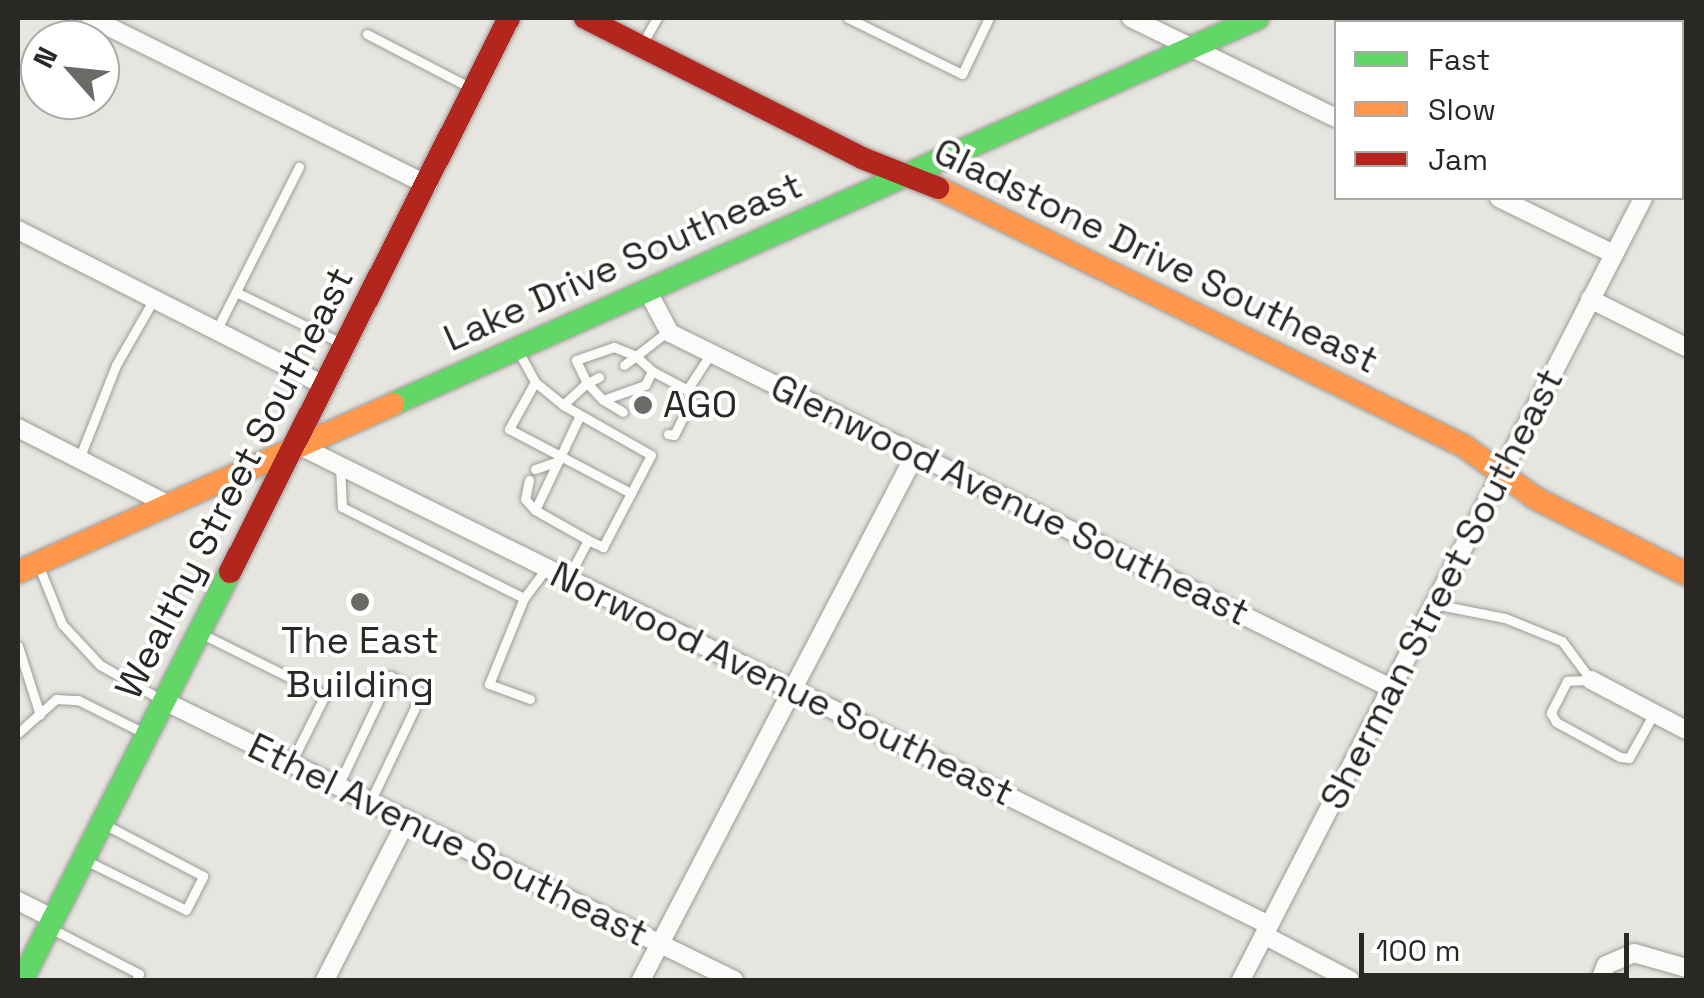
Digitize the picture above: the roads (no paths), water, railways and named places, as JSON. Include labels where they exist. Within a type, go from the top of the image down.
[{"type":"main road","name":"Wealthy Street Southeast","points":[[22,980],[428,186],[509,18]]},
{"type":"main road","name":"Gladstone Drive Southeast","points":[[585,18],[862,158],[908,173],[1464,446],[1534,498],[1686,574]]},
{"type":"main road","name":"Lake Drive Southeast","points":[[28,568],[295,444],[518,349],[1258,18]]},
{"type":"street","points":[[91,18],[428,186]]},
{"type":"street","points":[[1131,18],[1334,117]]},
{"type":"street","points":[[1502,200],[1614,254]]},
{"type":"street","name":"Sherman Street Southeast","points":[[1249,978],[1266,930],[1394,689],[1642,200]]},
{"type":"street","points":[[18,230],[324,386]]},
{"type":"street","points":[[648,290],[668,331]]},
{"type":"street","points":[[1590,298],[1686,347]]},
{"type":"street","name":"Glenwood Avenue Southeast","points":[[668,331],[1394,689]]},
{"type":"street","points":[[18,428],[165,503]]},
{"type":"street","name":"Norwood Avenue Southeast","points":[[295,444],[794,690],[1266,930],[1350,980]]},
{"type":"street","points":[[641,980],[916,453]]},
{"type":"street","points":[[1591,680],[1686,730]]},
{"type":"street","name":"Ethel Avenue Southeast","points":[[162,700],[734,980]]},
{"type":"street","points":[[325,980],[407,820]]},
{"type":"street","points":[[18,901],[52,924]]},
{"type":"street","points":[[1600,980],[1606,965],[1634,953],[1663,971],[1686,968]]},
{"type":"lane","points":[[642,44],[657,18]]},
{"type":"lane","points":[[848,18],[962,74],[989,18]]},
{"type":"lane","points":[[368,34],[474,89]]},
{"type":"lane","points":[[216,331],[299,167]]},
{"type":"lane","points":[[236,292],[345,345]]},
{"type":"lane","points":[[75,457],[116,365],[154,299]]},
{"type":"lane","points":[[624,365],[668,331]]},
{"type":"lane","points":[[623,412],[587,384],[576,360],[614,347],[636,356],[652,371],[688,390]]},
{"type":"lane","points":[[518,349],[535,382],[563,405],[651,455],[603,547],[535,510],[525,499],[529,480]]},
{"type":"lane","points":[[668,434],[674,435],[691,402],[688,390],[711,353]]},
{"type":"lane","points":[[603,400],[645,385],[652,371]]},
{"type":"lane","points":[[563,405],[599,377]]},
{"type":"lane","points":[[535,382],[508,429],[631,492]]},
{"type":"lane","points":[[535,510],[580,414]]},
{"type":"lane","points":[[534,469],[559,458]]},
{"type":"lane","points":[[340,466],[342,507],[524,598]]},
{"type":"lane","points":[[568,578],[588,540]]},
{"type":"lane","points":[[28,568],[62,624],[100,665],[162,700]]},
{"type":"lane","points":[[530,699],[489,684],[524,598],[546,568]]},
{"type":"lane","points":[[1434,604],[1540,630],[1572,650],[1591,680],[1567,681],[1551,713],[1556,722],[1620,758],[1629,758],[1654,712]]},
{"type":"lane","points":[[198,632],[326,694],[291,764]]},
{"type":"lane","points":[[18,646],[40,715]]},
{"type":"lane","points":[[338,786],[390,676],[422,693],[370,802]]},
{"type":"lane","points":[[18,733],[56,699],[78,700],[145,734]]},
{"type":"lane","points":[[84,859],[186,910],[203,876],[102,823]]},
{"type":"lane","points":[[52,924],[139,974],[136,980]]},
{"type":"place","name":"AGO","points":[[643,405]]},
{"type":"place","name":"The East Building","points":[[360,602]]}]
